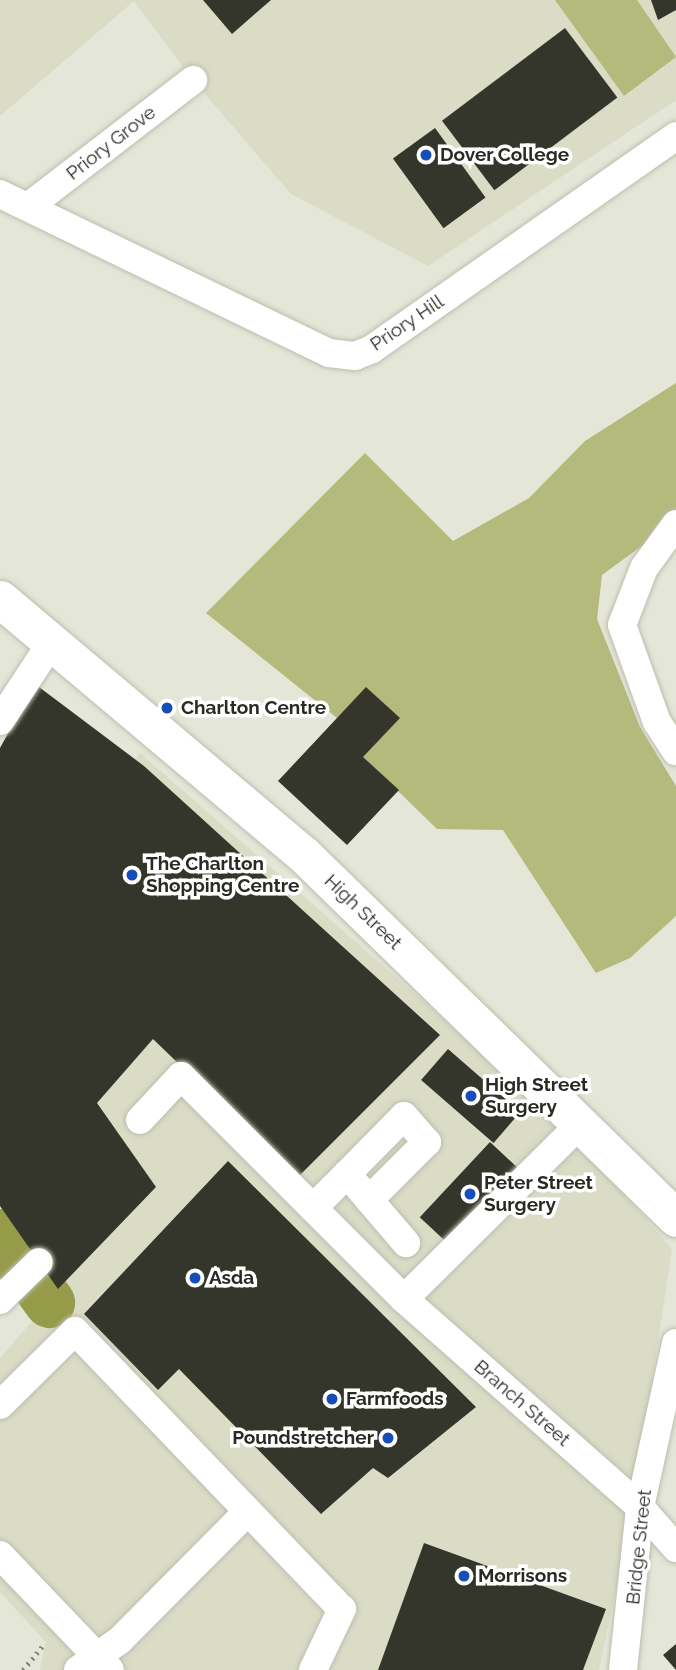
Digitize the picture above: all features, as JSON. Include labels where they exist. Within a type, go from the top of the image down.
[{"type":"main road","name":"High Street","points":[[0,599],[53,640],[303,854],[676,1218]]},
{"type":"street","name":"Priory Grove","points":[[29,206],[193,79]]},
{"type":"street","name":"Priory Hill","points":[[0,194],[329,353],[355,356],[372,349],[676,135]]},
{"type":"street","points":[[676,524],[644,568],[622,625],[657,722],[676,751]]},
{"type":"street","points":[[0,721],[53,640]]},
{"type":"street","name":"Branch Street","points":[[140,1119],[181,1076],[404,1299],[640,1507],[676,1548]]},
{"type":"street","points":[[313,1208],[404,1116],[427,1142],[369,1200]]},
{"type":"street","points":[[404,1299],[581,1124]]},
{"type":"street","points":[[346,1174],[406,1243]]},
{"type":"street","points":[[2,1297],[39,1262]]},
{"type":"street","points":[[0,1405],[75,1331],[342,1609],[313,1670]]},
{"type":"street","name":"Bridge Street","points":[[632,1663],[640,1507],[676,1343]]},
{"type":"street","points":[[0,1555],[94,1665],[247,1512]]},
{"type":"path","points":[[23,1670],[46,1646],[37,1636]]},
{"type":"shaded area","name":"Dover College","points":[[0,0],[676,0],[676,100],[428,266],[291,194],[193,80],[134,1],[0,116]]},
{"type":"shaded area","points":[[140,753],[566,1126],[672,1249],[632,1512],[599,1670],[40,1670],[46,1642],[0,1592],[0,1358],[42,1310],[0,1233],[0,940]]},
{"type":"green space","points":[[555,0],[637,0],[676,57],[624,96]]},
{"type":"green space","points":[[676,383],[676,512],[665,529],[602,575],[597,619],[640,727],[676,786],[676,916],[630,958],[596,973],[503,830],[437,829],[363,757],[399,718],[367,688],[337,718],[206,613],[365,453],[453,541],[529,498],[585,441]]},
{"type":"building","points":[[203,0],[271,0],[232,34]]},
{"type":"building","points":[[651,0],[676,0],[676,10],[658,20]]},
{"type":"building","points":[[565,28],[617,97],[494,190],[442,121]]},
{"type":"building","points":[[435,128],[486,198],[443,228],[393,159]]},
{"type":"building","name":"The Charlton Shopping Centre","points":[[35,684],[144,766],[440,1035],[297,1178],[153,1039],[97,1103],[156,1187],[58,1289],[0,1206],[0,748]]},
{"type":"building","points":[[366,687],[400,718],[363,757],[399,790],[347,845],[278,781]]},
{"type":"building","name":"High Street Surgery","points":[[448,1049],[520,1112],[494,1143],[421,1080]]},
{"type":"building","name":"Peter Street Surgery","points":[[490,1142],[522,1172],[452,1247],[420,1217]]},
{"type":"building","points":[[228,1161],[476,1407],[388,1478],[373,1468],[321,1514],[179,1369],[158,1390],[84,1314]]},
{"type":"building","name":"Morrisons","points":[[424,1543],[606,1609],[583,1670],[378,1670]]},
{"type":"building","points":[[676,1644],[676,1670],[663,1655]]},
{"type":"waterway","points":[[0,1234],[49,1302]]},
{"type":"place","name":"Dover College","points":[[426,155]]},
{"type":"place","name":"Charlton Centre","points":[[167,708]]},
{"type":"place","name":"The Charlton Shopping Centre","points":[[132,875]]},
{"type":"place","name":"High Street Surgery","points":[[471,1096]]},
{"type":"place","name":"Peter Street Surgery","points":[[470,1194]]},
{"type":"place","name":"Asda","points":[[195,1278]]},
{"type":"place","name":"Farmfoods","points":[[332,1399]]},
{"type":"place","name":"Poundstretcher","points":[[388,1438]]},
{"type":"place","name":"Morrisons","points":[[464,1576]]}]
